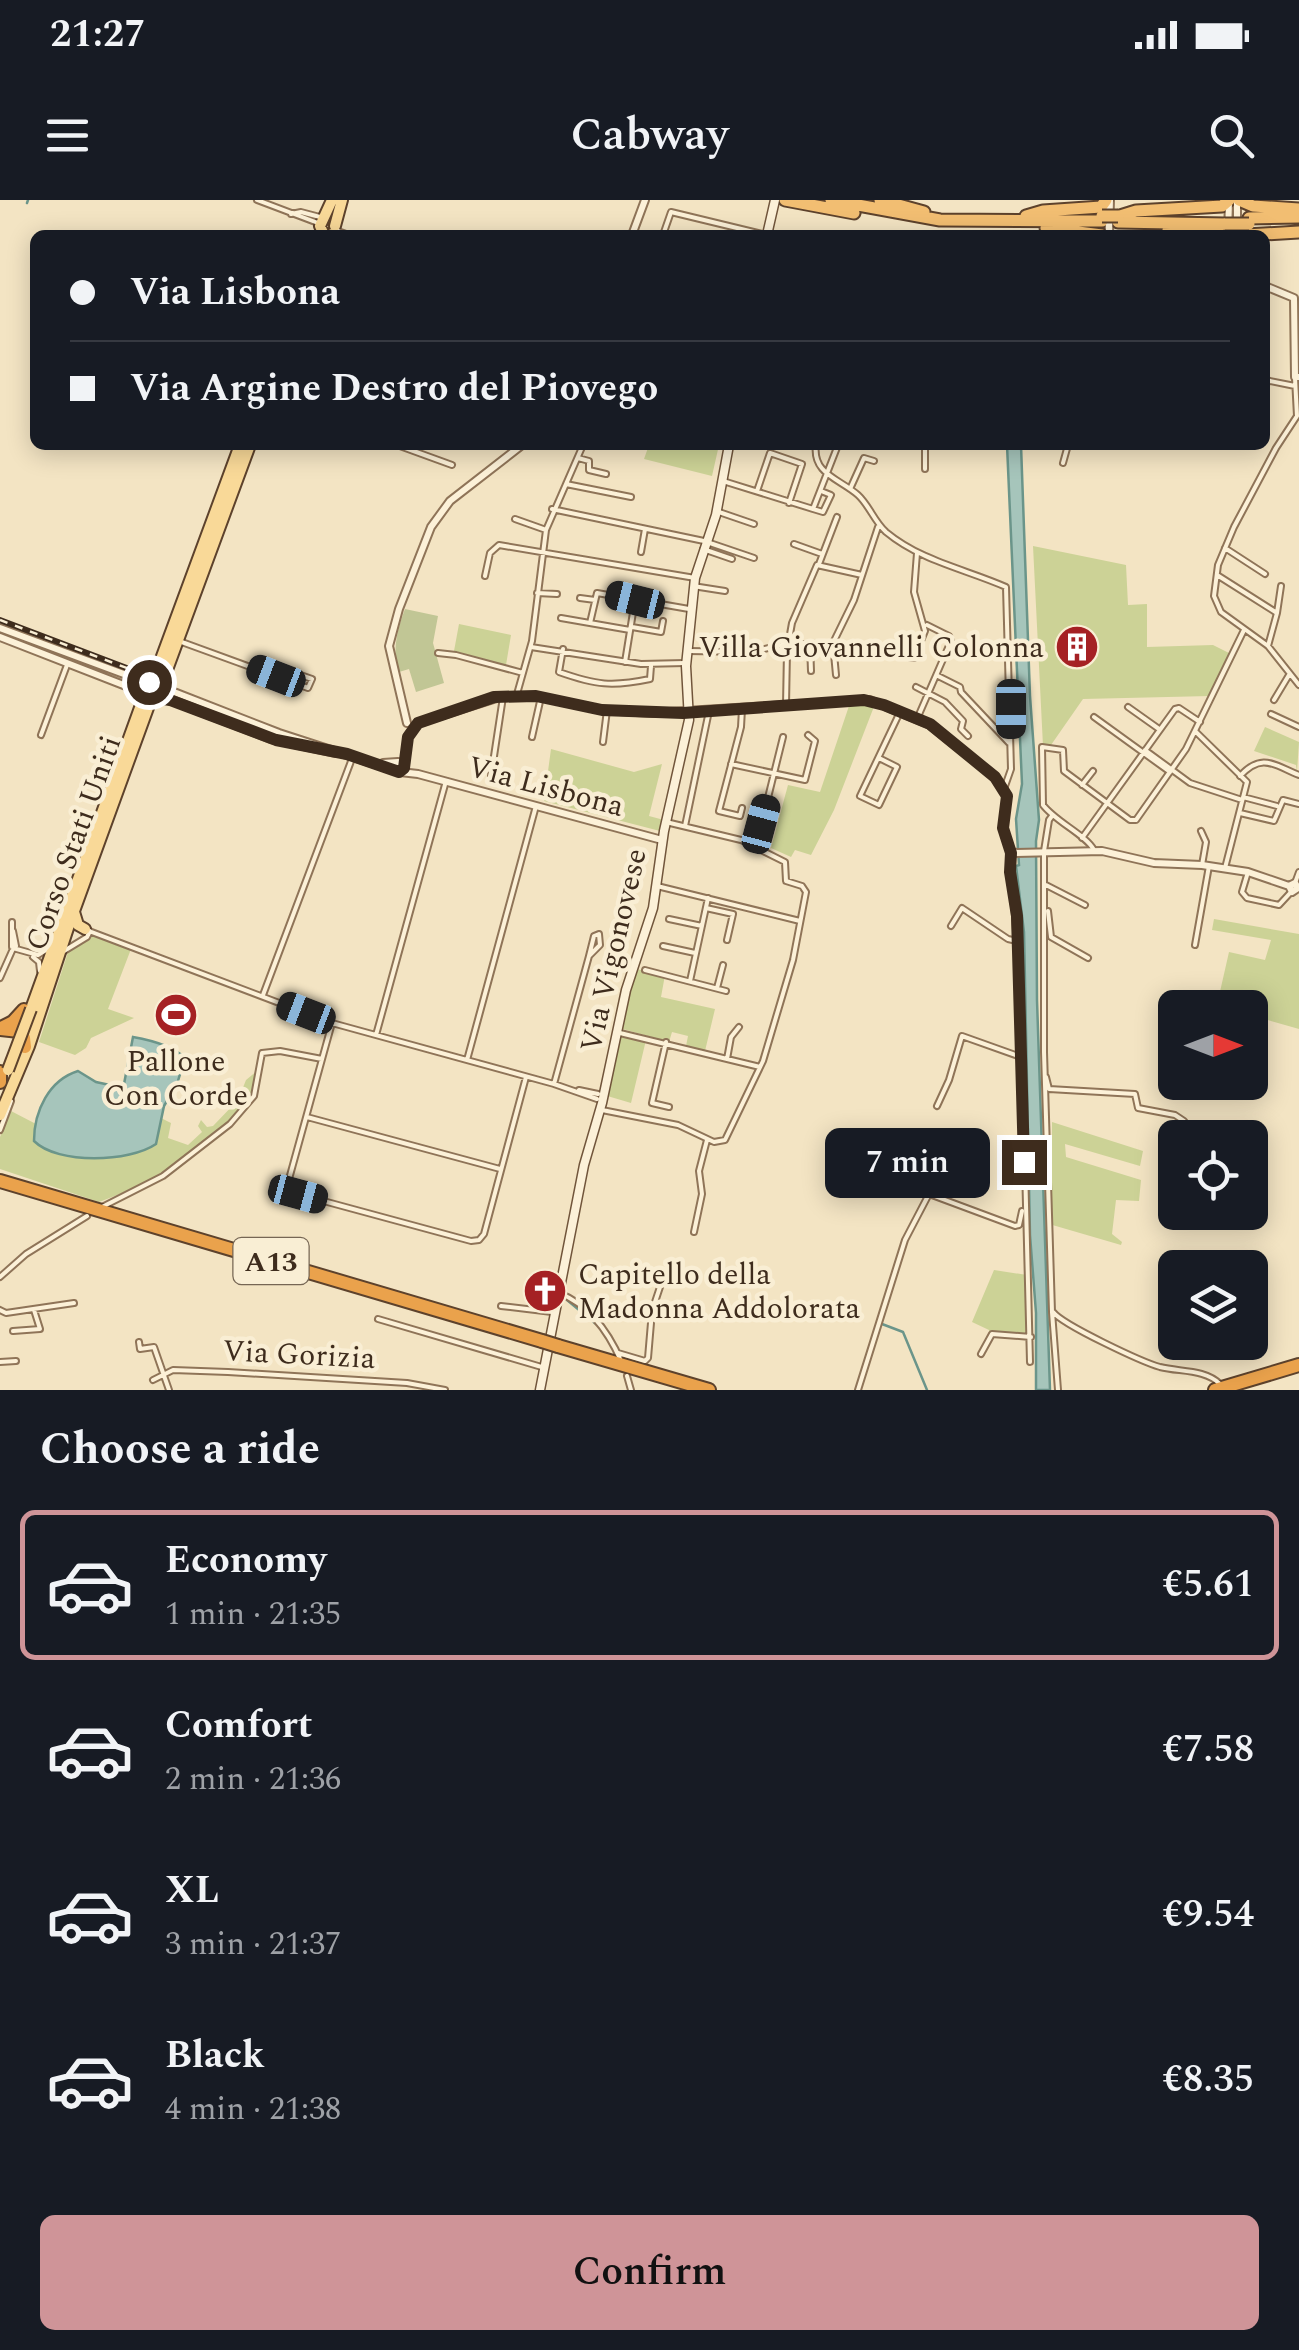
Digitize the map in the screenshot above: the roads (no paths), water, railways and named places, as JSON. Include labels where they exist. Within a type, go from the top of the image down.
[{"type":"highway","points":[[785,200],[874,216],[1026,219],[1105,229],[1136,211],[1222,206],[1229,200]]},
{"type":"highway","points":[[830,200],[934,217]]},
{"type":"highway","points":[[852,200],[934,217]]},
{"type":"highway","points":[[880,200],[934,217]]},
{"type":"highway","points":[[1026,219],[1062,209],[1099,207],[1108,200]]},
{"type":"highway","points":[[1238,200],[1249,224]]},
{"type":"highway","points":[[1249,224],[1299,209]]},
{"type":"highway","points":[[1119,219],[1225,228],[1299,217]]},
{"type":"highway","points":[[1249,224],[1299,228]]},
{"type":"highway","points":[[0,1028],[28,1009]]},
{"type":"highway","points":[[0,1028],[20,1031],[24,1038],[24,1053],[14,1058],[0,1054]]},
{"type":"highway","name":"A13","points":[[2,1183],[688,1390]]},
{"type":"highway","name":"A13","points":[[557,1349],[709,1390]]},
{"type":"highway","points":[[1222,1388],[1299,1367]]},
{"type":"main road","points":[[326,230],[331,200]]},
{"type":"main road","points":[[326,230],[342,200]]},
{"type":"main road","points":[[765,230],[773,200]]},
{"type":"main road","name":"Corso Stati Uniti","points":[[24,1053],[131,730],[176,638],[239,450]]},
{"type":"main road","name":"Corso Stati Uniti","points":[[226,494],[248,450]]},
{"type":"main road","name":"Via Vigonovese","points":[[540,1390],[600,1098],[657,886],[662,840],[690,713],[686,663],[694,582],[716,512],[728,450]]},
{"type":"main road","name":"Corso Stati Uniti","points":[[0,1091],[28,1009],[131,759],[157,670],[176,638]]},
{"type":"main road","points":[[71,911],[87,931]]},
{"type":"main road","points":[[71,911],[33,1023],[27,1027],[20,1022],[49,948],[71,911]]},
{"type":"main road","points":[[66,935],[74,929],[87,931]]},
{"type":"main road","points":[[0,1114],[41,1000]]},
{"type":"main road","points":[[0,1106],[24,1053]]},
{"type":"street","points":[[256,200],[326,230]]},
{"type":"street","points":[[291,214],[301,212],[320,217],[331,200]]},
{"type":"street","points":[[634,230],[645,200]]},
{"type":"street","points":[[1105,229],[1108,200]]},
{"type":"street","points":[[1225,228],[1229,200]]},
{"type":"street","points":[[1238,200],[1238,230]]},
{"type":"street","points":[[664,230],[671,212],[744,230]]},
{"type":"street","points":[[1270,288],[1296,297],[1299,410],[1250,494],[1225,548],[1216,574],[1216,604],[1220,612],[1268,646],[1299,685]]},
{"type":"street","points":[[1270,380],[1296,380]]},
{"type":"street","points":[[410,450],[452,466]]},
{"type":"street","points":[[400,767],[411,724],[390,662],[390,636],[431,527],[450,501],[516,450]]},
{"type":"street","points":[[517,695],[531,646],[546,530],[581,450]]},
{"type":"street","points":[[816,450],[816,460],[828,476],[862,499],[880,526],[917,553],[1006,586],[1011,768],[1004,789]]},
{"type":"street","points":[[813,509],[837,450]]},
{"type":"street","points":[[925,450],[926,469]]},
{"type":"street","points":[[1064,464],[1067,450]]},
{"type":"street","points":[[757,493],[770,453],[802,464],[790,502]]},
{"type":"street","points":[[578,458],[589,461],[589,470],[606,474]]},
{"type":"street","points":[[850,489],[864,458],[874,461]]},
{"type":"street","points":[[723,481],[823,512],[831,495],[822,490]]},
{"type":"street","points":[[566,484],[631,497]]},
{"type":"street","points":[[552,509],[645,528],[754,558]]},
{"type":"street","points":[[716,512],[754,524]]},
{"type":"street","points":[[786,705],[788,644],[796,611],[837,517]]},
{"type":"street","points":[[515,519],[546,530]]},
{"type":"street","points":[[836,675],[833,643],[880,526]]},
{"type":"street","points":[[641,552],[645,528]]},
{"type":"street","points":[[794,544],[822,554]]},
{"type":"street","points":[[485,576],[490,552],[496,546],[725,591]]},
{"type":"street","points":[[705,546],[732,559]]},
{"type":"street","points":[[1225,548],[1265,574]]},
{"type":"street","points":[[688,651],[751,652],[788,644],[833,643],[914,658],[924,636],[925,621],[914,592],[917,553]]},
{"type":"street","points":[[819,564],[862,576]]},
{"type":"street","points":[[1216,574],[1276,613]]},
{"type":"street","points":[[1268,646],[1281,586]]},
{"type":"street","points":[[537,592],[554,595]]},
{"type":"street","points":[[590,623],[597,593],[691,610]]},
{"type":"street","points":[[580,598],[595,600]]},
{"type":"street","points":[[625,662],[635,600]]},
{"type":"street","points":[[561,618],[661,632],[662,622]]},
{"type":"street","points":[[917,719],[951,639],[925,621]]},
{"type":"street","points":[[0,628],[153,690]]},
{"type":"street","points":[[1094,850],[1052,816],[1042,802],[1042,747],[1061,748],[1064,771],[1130,820],[1136,820],[1196,732],[1244,630]]},
{"type":"street","points":[[0,637],[67,665],[140,678],[148,676],[176,638]]},
{"type":"street","points":[[176,638],[276,676],[308,688],[312,680],[289,671],[276,676]]},
{"type":"street","points":[[176,638],[164,681],[181,696]]},
{"type":"street","points":[[810,644],[811,671]]},
{"type":"street","points":[[531,646],[625,662],[686,663]]},
{"type":"street","points":[[562,649],[559,672],[594,685],[616,686],[650,678],[651,664]]},
{"type":"street","points":[[438,653],[523,673]]},
{"type":"street","points":[[41,735],[70,654]]},
{"type":"street","points":[[114,675],[140,696],[131,730]]},
{"type":"street","points":[[938,676],[960,687],[1011,746]]},
{"type":"street","points":[[1274,700],[1289,676]]},
{"type":"street","points":[[916,687],[945,702],[963,721],[962,730],[968,736]]},
{"type":"street","name":"Via Lisbona","points":[[153,690],[181,696],[278,737],[662,840]]},
{"type":"street","name":"Via Lisbona","points":[[153,690],[194,709],[225,716]]},
{"type":"street","points":[[411,724],[517,695],[607,710],[690,713],[864,700],[917,719],[951,740],[1004,789],[1008,803],[1003,828],[1013,853],[1010,872],[1017,941],[1030,1362]]},
{"type":"street","points":[[491,776],[503,696]]},
{"type":"street","points":[[532,737],[542,697]]},
{"type":"street","points":[[131,759],[156,704],[165,701],[194,709]]},
{"type":"street","points":[[1128,708],[1159,729]]},
{"type":"street","points":[[1082,838],[1176,708],[1200,722]]},
{"type":"street","points":[[742,709],[719,811],[740,816],[742,808]]},
{"type":"street","points":[[603,742],[607,710]]},
{"type":"street","points":[[685,826],[709,711]]},
{"type":"street","points":[[879,758],[898,767],[879,805],[860,796],[900,712]]},
{"type":"street","points":[[1271,714],[1299,726]]},
{"type":"street","points":[[1094,718],[1190,783],[1278,806]]},
{"type":"street","points":[[1196,732],[1247,782],[1225,868]]},
{"type":"street","points":[[732,764],[804,780],[816,741],[808,735]]},
{"type":"street","points":[[760,830],[784,737]]},
{"type":"street","points":[[262,996],[350,755]]},
{"type":"street","points":[[1240,776],[1250,765],[1262,762],[1299,775]]},
{"type":"street","points":[[1082,785],[1093,771]]},
{"type":"street","points":[[376,1036],[446,782]]},
{"type":"street","points":[[1238,813],[1274,822],[1278,806],[1286,799],[1299,804]]},
{"type":"street","points":[[467,1060],[536,806]]},
{"type":"street","points":[[1052,816],[1041,853],[1046,885],[1045,1073],[1058,1390]]},
{"type":"street","points":[[0,1130],[63,953],[87,937],[87,931],[332,1023],[600,1098],[678,1124],[720,1143],[727,1138],[760,1068],[794,959],[806,892],[804,887],[786,881],[786,863],[741,840],[666,822]]},
{"type":"street","points":[[1196,945],[1206,865],[1201,831]]},
{"type":"street","points":[[1013,853],[1094,850],[1154,863],[1225,868],[1293,890]]},
{"type":"street","points":[[1247,875],[1244,896],[1276,905],[1293,890],[1299,872]]},
{"type":"street","points":[[1046,885],[1085,905]]},
{"type":"street","points":[[657,886],[800,920]]},
{"type":"street","points":[[1046,896],[1051,936],[1088,958]]},
{"type":"street","points":[[690,981],[708,898]]},
{"type":"street","points":[[706,908],[733,914],[727,940]]},
{"type":"street","points":[[950,926],[962,908],[1017,941]]},
{"type":"street","points":[[669,918],[702,926]]},
{"type":"street","points":[[662,946],[695,953]]},
{"type":"street","points":[[0,978],[14,947],[39,962],[40,971]]},
{"type":"street","points":[[28,954],[41,955],[49,948]]},
{"type":"street","points":[[554,1084],[591,954]]},
{"type":"street","points":[[718,988],[723,964]]},
{"type":"street","points":[[645,970],[726,991]]},
{"type":"street","points":[[332,1023],[288,1182],[292,1192],[474,1242],[482,1237],[526,1077]]},
{"type":"street","points":[[727,1059],[731,1038],[739,1027]]},
{"type":"street","points":[[619,1031],[760,1068]]},
{"type":"street","points":[[938,1106],[962,1036],[1021,1057]]},
{"type":"street","points":[[666,1042],[652,1104],[668,1107]]},
{"type":"street","points":[[100,1208],[162,1176],[230,1124],[254,1096],[262,1053],[280,1051],[322,1059]]},
{"type":"street","points":[[1045,1073],[1049,1089],[1135,1094],[1138,1108],[1182,1120]]},
{"type":"street","points":[[306,1118],[502,1170]]},
{"type":"street","points":[[940,1198],[957,1147],[944,1138]]},
{"type":"street","points":[[694,1232],[702,1194],[698,1172],[708,1140]]},
{"type":"street","points":[[858,1390],[906,1237],[929,1194],[1015,1226],[1020,1225],[1024,1208]]},
{"type":"street","points":[[0,1277],[26,1254],[87,1216]]},
{"type":"street","points":[[618,1353],[645,1361],[648,1358],[652,1311],[661,1284]]},
{"type":"street","points":[[560,1293],[606,1331],[621,1361]]},
{"type":"street","points":[[0,1310],[6,1314],[74,1302]]},
{"type":"street","points":[[501,1306],[556,1313]]},
{"type":"street","points":[[1052,1308],[1055,1316],[1068,1325],[1158,1366],[1211,1377],[1222,1388]]},
{"type":"street","points":[[13,1331],[40,1329],[34,1310]]},
{"type":"street","points":[[378,1319],[545,1368]]},
{"type":"street","points":[[981,1354],[992,1334],[1030,1337]]},
{"type":"street","points":[[140,1342],[140,1348],[154,1347],[169,1390]]},
{"type":"street","points":[[0,1362],[16,1362]]},
{"type":"street","name":"Via Gorizia","points":[[152,1380],[164,1373],[228,1372],[445,1390]]},
{"type":"street","points":[[626,1376],[630,1390]]},
{"type":"water","points":[[1007,450],[1021,450],[1030,696],[1039,820],[1037,1000],[1050,1390],[1036,1390],[1024,932],[1016,866],[1016,819],[1022,784]]},
{"type":"water","points":[[133,1037],[168,1047],[185,1058],[177,1084],[164,1106],[156,1144],[129,1155],[94,1158],[60,1154],[34,1141],[45,1098],[68,1075],[78,1071],[96,1082],[119,1087],[124,1084]]},
{"type":"waterway","points":[[567,1300],[596,1324]]},
{"type":"waterway","points":[[882,1324],[903,1332],[927,1390]]},
{"type":"railway","points":[[0,620],[132,670]]},
{"type":"place","name":"Villa Giovannelli Colonna","points":[[1077,647]]},
{"type":"place","name":"Pallone Con Corde","points":[[176,1015]]},
{"type":"place","name":"Capitello della Madonna Addolorata","points":[[545,1291]]}]
